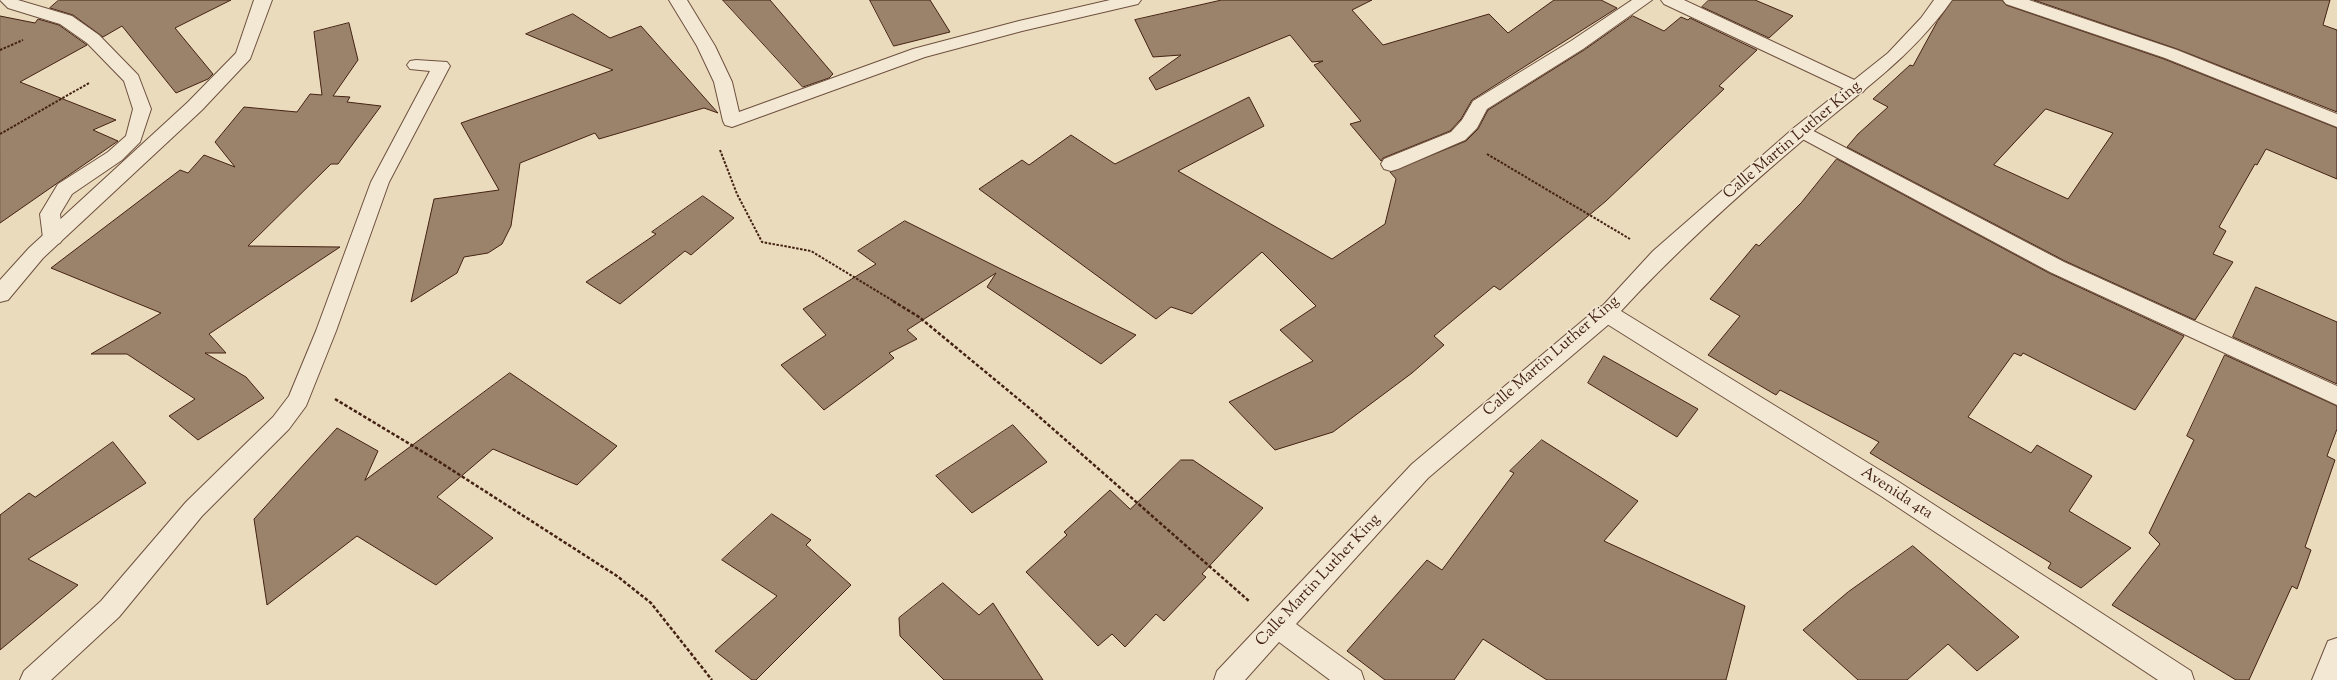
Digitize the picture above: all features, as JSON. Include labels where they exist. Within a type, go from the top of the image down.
[{"type":"street","points":[[0,294],[36,253],[195,106],[244,55],[263,0]]},
{"type":"street","points":[[678,0],[706,46],[723,82],[732,121],[919,53],[1019,26],[1132,0]]},
{"type":"street","points":[[1391,164],[1458,136],[1470,124],[1480,105],[1577,45],[1643,0]]},
{"type":"street","points":[[1670,0],[1857,88]]},
{"type":"street","name":"Calle Martin Luther King","points":[[1228,680],[1420,471],[1607,313],[1660,256],[1802,131],[1894,57],[1927,22],[1943,0]]},
{"type":"street","points":[[2012,0],[2171,54],[2337,121]]},
{"type":"street","points":[[1802,131],[2057,267],[2337,396]]},
{"type":"street","name":"Avenida 4ta","points":[[1607,313],[1890,489],[2181,680]]},
{"type":"street","points":[[1277,625],[1351,680]]},
{"type":"street","points":[[2326,680],[2337,650]]},
{"type":"lane","points":[[6,0],[14,5],[66,20],[93,39],[132,79],[142,109],[134,138],[115,156],[66,189],[50,214],[53,238]]},
{"type":"lane","points":[[33,680],[110,609],[194,509],[281,423],[298,400],[380,182],[441,66],[416,65]]},
{"type":"path","points":[[0,134],[81,89],[115,62]]},
{"type":"path","points":[[732,121],[716,138],[736,194],[762,242],[811,251],[920,318],[1028,408],[1277,625]]},
{"type":"path","points":[[1458,136],[1660,256]]},
{"type":"path","points":[[308,375],[319,390],[438,461],[617,576],[651,603],[712,680]]},
{"type":"building","points":[[59,0],[231,0],[175,28],[213,74],[208,79],[176,93],[122,26],[103,37],[73,15],[50,8]]},
{"type":"building","points":[[723,0],[770,0],[833,74],[829,78],[803,87]]},
{"type":"building","points":[[870,0],[930,0],[950,32],[894,46]]},
{"type":"building","points":[[1222,0],[1372,0],[1352,10],[1383,45],[1489,14],[1508,33],[1554,0],[1601,0],[1617,8],[1472,100],[1461,119],[1450,131],[1383,158],[1381,161],[1350,124],[1361,121],[1314,65],[1323,61],[1312,62],[1290,35],[1156,90],[1149,78],[1181,55],[1153,57],[1135,20]]},
{"type":"building","points":[[1709,0],[1755,0],[1793,16],[1769,38],[1702,7]]},
{"type":"building","points":[[1953,0],[2002,0],[2006,5],[2164,59],[2337,128],[2337,179],[2266,149],[2257,165],[2255,164],[2219,227],[2226,231],[2213,254],[2233,262],[2195,320],[2065,261],[1847,147],[1858,134],[1888,107],[1873,99],[1910,65],[1913,66],[1937,22]],"holes":[[[2046,109],[2113,133],[2068,199],[1994,165]]]},
{"type":"building","points":[[2034,0],[2330,0],[2323,25],[2337,30],[2337,112],[2177,49]]},
{"type":"building","points":[[573,14],[610,38],[641,26],[718,113],[704,108],[599,139],[595,133],[520,163],[511,226],[502,244],[488,253],[464,257],[457,273],[411,302],[434,199],[499,190],[461,123],[613,70],[526,34]]},
{"type":"building","points":[[0,16],[35,23],[38,19],[59,25],[87,45],[20,82],[116,120],[93,130],[118,141],[0,223]]},
{"type":"building","points":[[1633,16],[1664,31],[1681,17],[1688,20],[1690,18],[1757,50],[1719,86],[1724,89],[1606,201],[1500,290],[1494,286],[1434,336],[1444,345],[1412,373],[1333,432],[1275,450],[1229,402],[1313,361],[1280,330],[1316,306],[1262,252],[1192,314],[1171,307],[1156,319],[979,189],[1022,160],[1029,165],[1071,135],[1115,164],[1249,97],[1264,126],[1178,171],[1332,259],[1385,224],[1396,179],[1390,172],[1466,141],[1478,129],[1488,110],[1584,50]]},
{"type":"building","points":[[349,23],[358,60],[333,96],[350,97],[347,102],[381,106],[338,164],[331,164],[248,246],[340,247],[209,334],[226,353],[205,353],[246,377],[264,398],[198,440],[169,416],[195,399],[127,354],[91,354],[161,313],[51,268],[180,170],[188,173],[204,155],[235,167],[215,142],[244,107],[297,112],[310,94],[322,95],[314,32]]},
{"type":"building","points":[[1837,159],[2049,273],[2184,336],[2135,410],[2023,353],[2021,356],[2014,353],[1968,417],[2031,453],[2037,445],[2092,476],[2069,511],[2131,548],[2081,588],[2048,568],[2051,563],[1870,453],[1879,442],[1780,390],[1776,395],[1708,355],[1740,316],[1710,299],[1756,244],[1759,246],[1801,203]]},
{"type":"building","points":[[703,196],[734,218],[691,255],[685,251],[620,304],[586,282],[656,234],[652,232]]},
{"type":"building","points":[[905,221],[1136,335],[1101,364],[987,287],[996,273],[907,330],[917,339],[889,353],[894,358],[824,410],[781,365],[826,335],[803,309],[876,264],[858,251]]},
{"type":"building","points":[[2256,287],[2337,322],[2337,384],[2233,337]]},
{"type":"building","points":[[2225,355],[2337,406],[2337,429],[2327,456],[2335,460],[2305,547],[2311,550],[2297,589],[2292,586],[2249,680],[2236,680],[2112,605],[2160,544],[2149,533],[2194,440],[2187,436]]},
{"type":"building","points":[[1604,356],[1698,409],[1677,437],[1588,383]]},
{"type":"building","points":[[510,373],[617,446],[577,485],[493,449],[437,497],[493,538],[436,585],[357,536],[267,605],[254,519],[337,428],[378,451],[365,480]]},
{"type":"building","points":[[1013,425],[1047,462],[972,513],[936,476]]},
{"type":"building","points":[[1542,440],[1638,501],[1604,541],[1745,606],[1726,680],[1547,680],[1483,639],[1454,680],[1385,680],[1347,651],[1427,560],[1442,570],[1514,473],[1510,471]]},
{"type":"building","points":[[113,442],[146,483],[28,559],[78,585],[0,650],[0,515],[29,493],[35,497]]},
{"type":"building","points":[[1181,460],[1193,460],[1263,508],[1202,574],[1206,577],[1164,621],[1156,614],[1125,647],[1112,634],[1098,646],[1026,572],[1067,535],[1064,532],[1110,490],[1130,509]]},
{"type":"building","points":[[772,514],[811,540],[806,545],[851,585],[756,680],[752,680],[715,651],[777,596],[722,560]]},
{"type":"building","points":[[1913,546],[2019,637],[1977,671],[1948,644],[1907,680],[1858,680],[1803,630],[1848,592]]},
{"type":"building","points":[[943,583],[979,615],[993,603],[1043,680],[944,680],[900,636],[899,618]]}]
